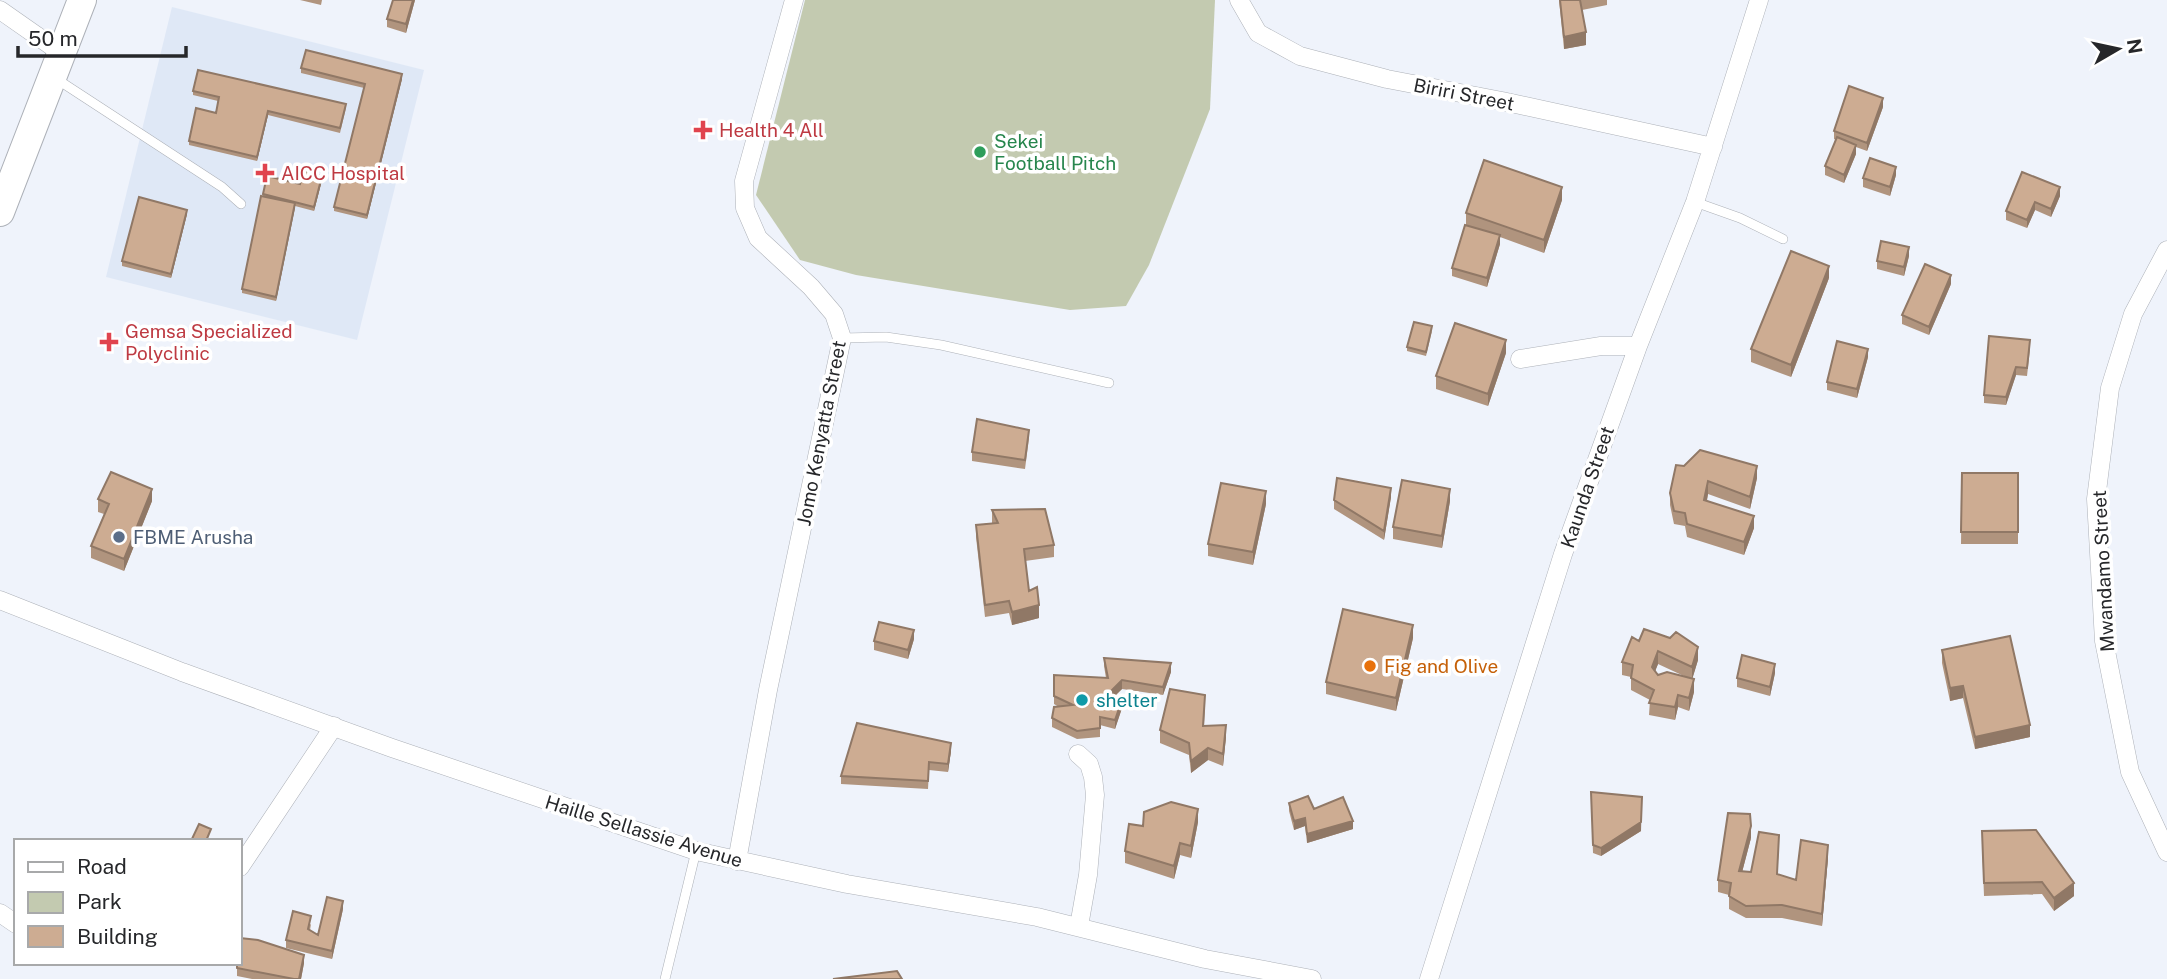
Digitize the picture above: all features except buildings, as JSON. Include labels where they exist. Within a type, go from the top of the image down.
[{"type":"main road","points":[[0,212],[82,0]]},
{"type":"street","name":"Jomo Kenyatta Street","points":[[737,860],[768,690],[842,338],[834,314],[811,288],[758,238],[745,208],[744,181],[794,0]]},
{"type":"street","name":"Biriri Street","points":[[1239,0],[1258,33],[1300,56],[1387,79],[1713,147]]},
{"type":"street","name":"Kaunda Street","points":[[1429,979],[1563,554],[1638,346],[1695,202],[1759,0]]},
{"type":"street","points":[[0,10],[56,64]]},
{"type":"street","name":"Mwandamo Street","points":[[2165,257],[2133,314],[2110,388],[2096,499],[2104,641],[2130,772],[2167,852]]},
{"type":"street","points":[[1520,359],[1601,346],[1638,346]]},
{"type":"street","name":"Haille Sellassie Avenue","points":[[0,600],[182,672],[446,767],[695,850],[847,884],[1079,926],[1205,959],[1312,979]]},
{"type":"street","points":[[242,864],[334,726]]},
{"type":"street","points":[[1079,754],[1089,764],[1095,795],[1088,875],[1079,926]]},
{"type":"lane","points":[[56,64],[241,204]]},
{"type":"lane","points":[[1695,202],[1740,218],[1783,239]]},
{"type":"lane","points":[[842,338],[886,337],[941,345],[1109,383]]},
{"type":"lane","points":[[665,979],[695,850]]},
{"type":"shaded area","name":"AICC Hospital","points":[[172,7],[424,70],[357,340],[106,277]]},
{"type":"green space","name":"Sekei Football Pitch","points":[[805,0],[1215,0],[1210,109],[1149,265],[1126,306],[1070,310],[856,275],[800,260],[756,195]]},
{"type":"place","name":"Health 4 All","points":[[703,130]]},
{"type":"place","name":"Sekei Football Pitch","points":[[980,152]]},
{"type":"place","name":"AICC Hospital","points":[[265,173]]},
{"type":"place","name":"Gemsa Specialized Polyclinic","points":[[109,342]]},
{"type":"place","name":"FBME Arusha","points":[[119,537]]},
{"type":"place","name":"Fig and Olive","points":[[1370,666]]},
{"type":"place","name":"shelter","points":[[1082,700]]}]
